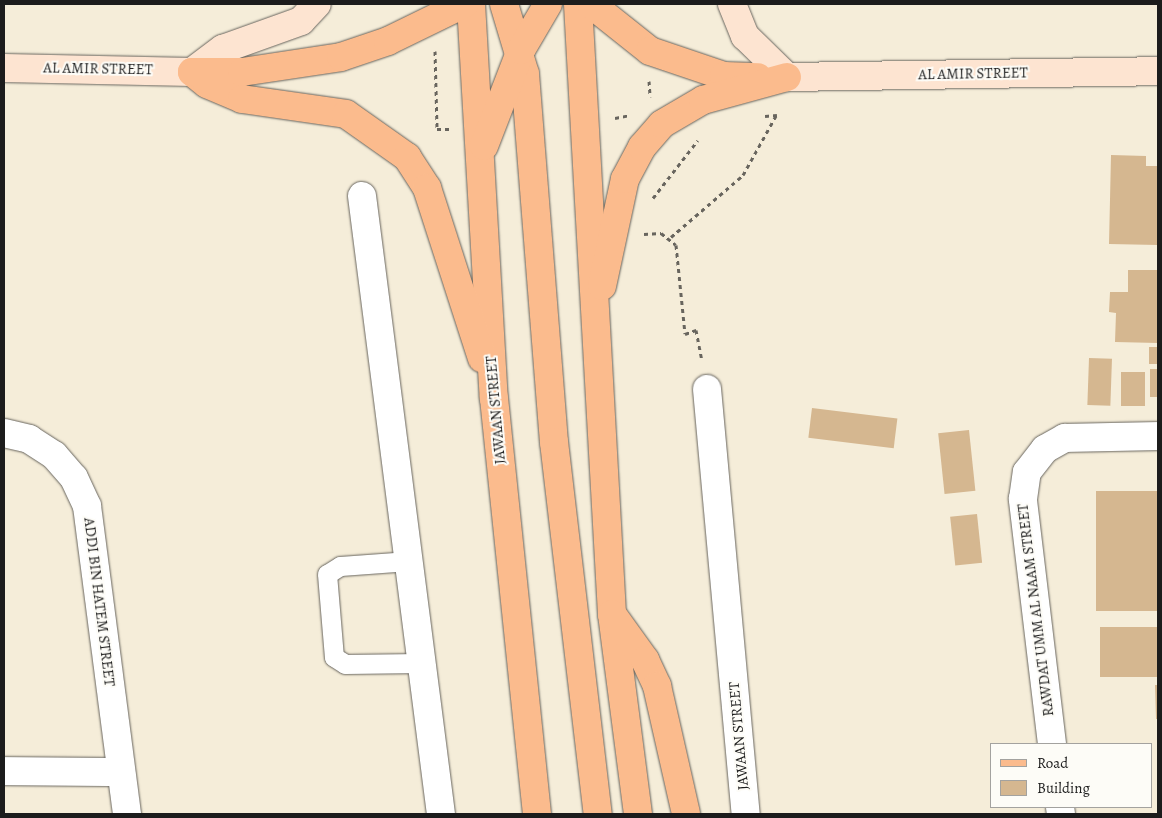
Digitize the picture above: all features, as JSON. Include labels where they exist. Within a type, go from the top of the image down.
[{"type":"main road","points":[[192,72],[223,49],[301,21],[317,4]]},
{"type":"main road","points":[[192,72],[282,68],[341,57],[434,20],[464,4]]},
{"type":"main road","name":"JAWAAN STREET","points":[[471,4],[494,398],[537,814]]},
{"type":"main road","points":[[504,4],[520,50],[554,442],[598,814]]},
{"type":"main road","points":[[479,161],[520,50],[548,4]]},
{"type":"main road","points":[[578,4],[582,124],[612,614],[638,814]]},
{"type":"main road","points":[[591,4],[650,51],[675,62],[724,76],[787,77]]},
{"type":"main road","points":[[732,4],[745,36],[787,77]]},
{"type":"main road","name":"AL AMIR STREET","points":[[4,68],[192,72]]},
{"type":"main road","name":"AL AMIR STREET","points":[[787,77],[1158,71]]},
{"type":"main road","points":[[192,72],[207,84],[242,99],[346,114],[406,157],[427,188],[494,398]]},
{"type":"main road","points":[[595,322],[616,213],[625,179],[642,147],[662,124],[682,110],[787,77]]},
{"type":"main road","points":[[612,614],[645,660],[657,686],[686,814]]},
{"type":"street","points":[[362,196],[441,814]]},
{"type":"street","name":"JAWAAN STREET","points":[[707,389],[746,814]]},
{"type":"street","name":"ADDI BIN HATEM STREET","points":[[4,433],[29,440],[54,455],[74,478],[87,506],[128,814]]},
{"type":"street","name":"RAWDAT UMM AL NAAM STREET","points":[[1052,743],[1023,499],[1027,472],[1044,449],[1065,438],[1158,436]]},
{"type":"street","points":[[4,771],[121,772]]},
{"type":"lane","points":[[409,561],[340,566],[327,574],[334,657],[345,664],[421,663]]},
{"type":"path","points":[[434,20],[437,129],[477,128]]},
{"type":"path","points":[[649,75],[650,102]]},
{"type":"path","points":[[644,225],[641,234],[672,237],[743,175],[777,115],[787,77]]},
{"type":"path","points":[[582,124],[640,113]]},
{"type":"path","points":[[760,116],[777,115]]},
{"type":"path","points":[[649,209],[669,172],[706,133]]},
{"type":"path","points":[[672,237],[676,245],[685,334],[696,330],[707,389]]},
{"type":"building","points":[[1111,155],[1146,156],[1146,166],[1158,166],[1158,245],[1109,244]]},
{"type":"building","points":[[1128,270],[1158,270],[1158,343],[1115,342],[1116,313],[1109,312],[1110,292],[1128,292]]},
{"type":"building","points":[[1149,347],[1158,347],[1158,364],[1149,364]]},
{"type":"building","points":[[1089,358],[1112,359],[1110,406],[1087,405]]},
{"type":"building","points":[[1150,369],[1158,369],[1158,397],[1150,397]]},
{"type":"building","points":[[1121,372],[1145,372],[1145,406],[1121,406]]},
{"type":"building","points":[[812,408],[897,418],[894,448],[808,438]]},
{"type":"building","points":[[969,430],[975,491],[945,494],[938,433]]},
{"type":"building","points":[[1096,491],[1158,491],[1158,611],[1096,611]]},
{"type":"building","points":[[977,514],[982,563],[955,566],[950,517]]},
{"type":"building","points":[[1100,627],[1158,627],[1158,677],[1100,677]]},
{"type":"building","points":[[1155,685],[1158,685],[1158,719],[1156,719]]}]
